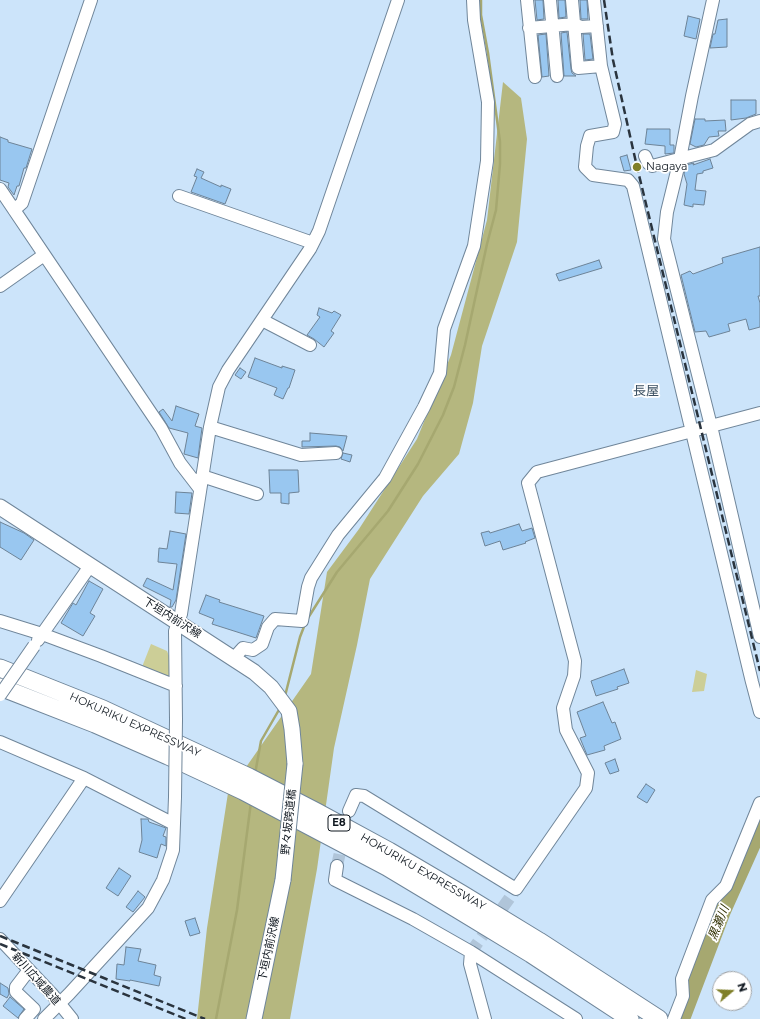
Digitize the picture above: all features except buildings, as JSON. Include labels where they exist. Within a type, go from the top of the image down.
[{"type":"highway","name":"HOKURIKU EXPRESSWAY","points":[[0,668],[103,709],[188,748],[317,812],[389,850],[539,941],[663,1019]]},
{"type":"highway","name":"HOKURIKU EXPRESSWAY","points":[[0,687],[95,724],[168,756],[243,791],[315,828],[387,867],[457,909],[531,954],[630,1019]]},
{"type":"main road","name":"下垣内前沢線","points":[[0,507],[254,672],[271,687],[289,711],[295,764]]},
{"type":"main road","name":"野々坂跨道橋","points":[[283,880],[295,764]]},
{"type":"main road","name":"下垣内前沢線","points":[[254,1019],[283,880]]},
{"type":"street","points":[[14,210],[22,203],[91,0]]},
{"type":"street","points":[[44,1019],[60,1004],[148,908],[163,880],[173,850],[176,797],[175,631],[181,614],[210,427],[219,387],[228,370],[319,232],[398,0]]},
{"type":"street","points":[[234,658],[244,648],[253,650],[262,644],[268,626],[275,619],[302,621],[311,578],[338,535],[385,478],[424,407],[440,373],[444,329],[474,246],[487,162],[488,102],[474,20],[473,0]]},
{"type":"street","points":[[527,0],[535,77]]},
{"type":"street","points":[[550,0],[557,76]]},
{"type":"street","points":[[572,0],[578,68],[601,66]]},
{"type":"street","points":[[594,0],[601,66],[615,124],[613,132],[590,136],[587,146],[585,167],[593,175],[628,180],[633,186],[760,712]]},
{"type":"street","points":[[713,0],[680,159],[667,212],[664,239],[711,426],[760,637]]},
{"type":"street","points":[[529,28],[574,24],[581,27],[597,26]]},
{"type":"street","points":[[644,156],[648,163],[652,166],[714,150],[750,124],[760,121]]},
{"type":"street","points":[[0,189],[161,428],[180,463],[201,483],[258,494]]},
{"type":"street","points":[[179,196],[313,243]]},
{"type":"street","points":[[0,286],[44,256]]},
{"type":"street","points":[[262,320],[310,345]]},
{"type":"street","points":[[350,812],[356,795],[364,796],[516,888],[586,788],[588,773],[566,730],[563,708],[574,676],[575,660],[528,484],[537,472],[760,413]]},
{"type":"street","points":[[210,427],[301,455],[336,453]]},
{"type":"street","points":[[0,695],[90,566]]},
{"type":"street","points":[[0,621],[42,634],[176,686]]},
{"type":"street","points":[[0,742],[84,778],[174,824]]},
{"type":"street","points":[[0,901],[84,778]]},
{"type":"street","points":[[663,1019],[683,996],[682,978],[712,900],[726,886],[760,803]]},
{"type":"street","points":[[337,866],[335,880],[413,919],[471,952],[576,1019]]},
{"type":"street","name":"新川広域農道","points":[[0,939],[72,1019]]},
{"type":"street","points":[[471,952],[470,964],[485,1019]]},
{"type":"street","points":[[25,1019],[34,1009],[16,992],[16,987],[29,970]]},
{"type":"green space","points":[[503,82],[521,98],[527,139],[517,242],[482,346],[473,403],[459,454],[423,496],[370,579],[334,748],[317,869],[290,1019],[197,1019],[207,928],[228,793],[311,674],[327,572],[359,529],[417,439],[451,355],[487,220]]},
{"type":"green space","points":[[151,644],[167,651],[171,661],[171,680],[142,667]]},
{"type":"green space","points":[[696,670],[707,674],[704,691],[692,692]]},
{"type":"waterway","points":[[308,618],[337,572],[388,511],[418,464],[443,415],[454,387],[496,210],[500,164],[500,142],[488,53],[481,15],[481,0]]},
{"type":"waterway","points":[[285,696],[300,637],[305,624]]},
{"type":"waterway","points":[[255,774],[261,741],[280,708]]},
{"type":"waterway","points":[[216,1019],[237,910],[251,802]]},
{"type":"waterway","name":"黒瀬川","points":[[682,1019],[723,911],[760,828]]},
{"type":"tunnel","points":[[337,866],[349,811]]},
{"type":"tunnel","points":[[471,952],[516,889]]},
{"type":"railway","points":[[604,0],[613,60],[637,167],[760,671]]},
{"type":"railway","points":[[0,936],[205,1019]]},
{"type":"railway","points":[[0,944],[186,1019]]},
{"type":"place","name":"Nagaya","points":[[637,167]]},
{"type":"district","name":"長屋","points":[[646,391]]}]
